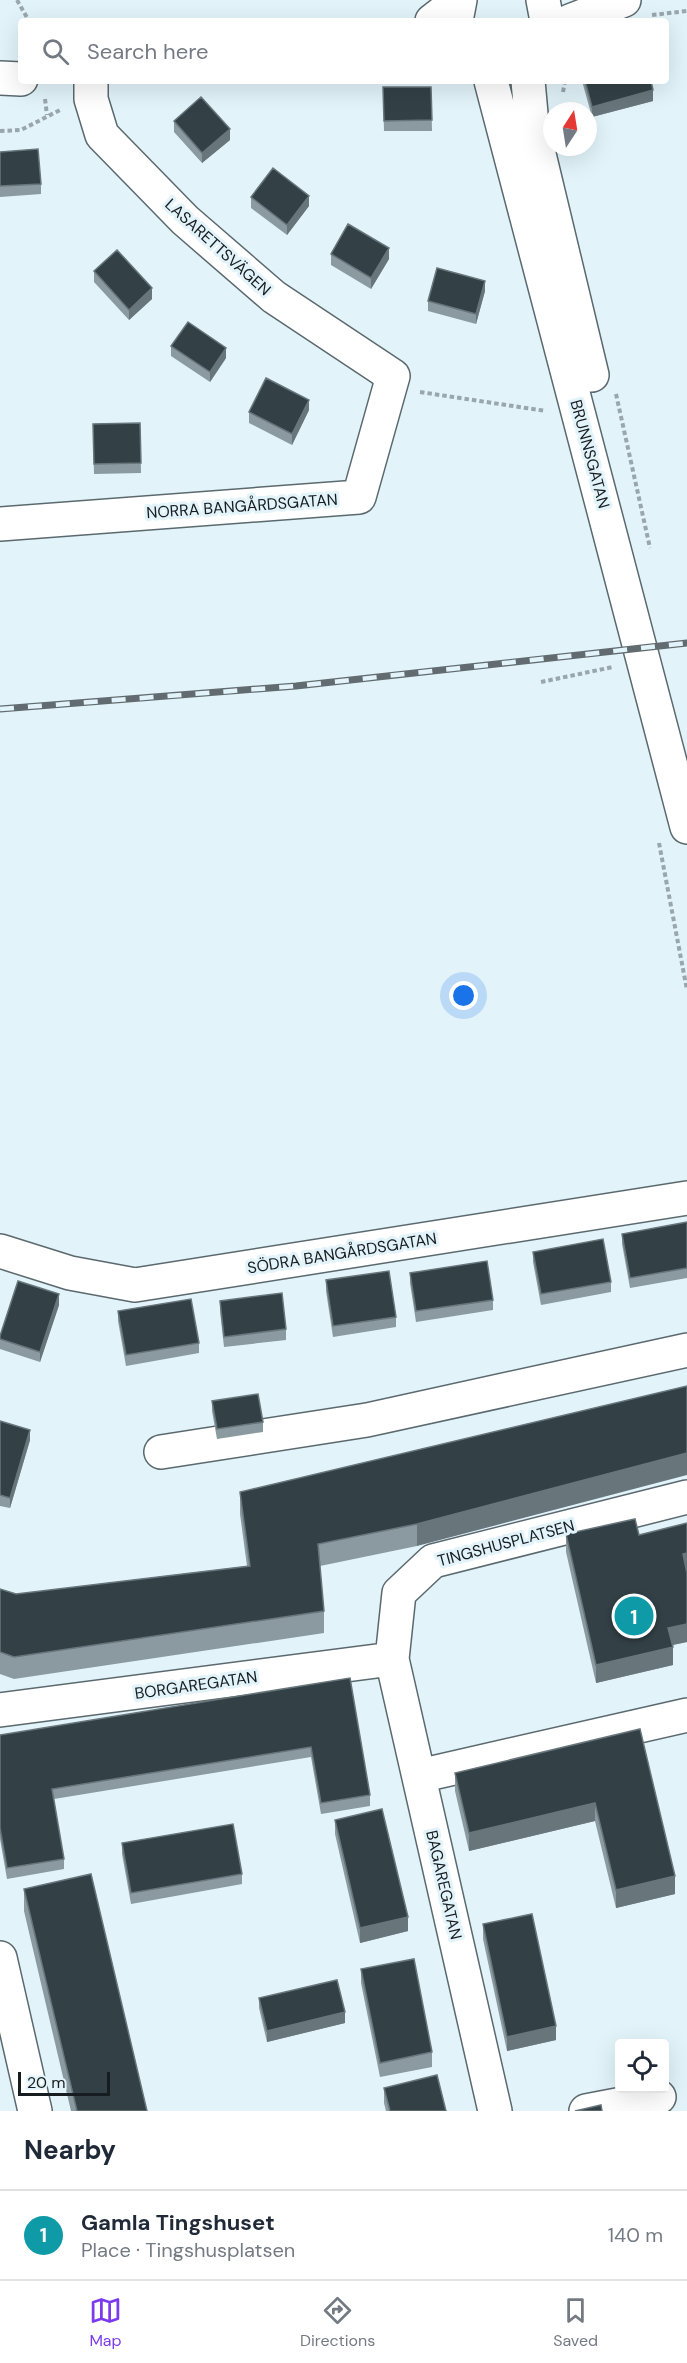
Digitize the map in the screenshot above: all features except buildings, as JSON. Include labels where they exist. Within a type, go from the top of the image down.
[{"type":"street","points":[[436,18],[459,0]]},
{"type":"street","points":[[456,18],[459,0]]},
{"type":"street","points":[[543,0],[546,18]]},
{"type":"street","points":[[578,18],[624,0]]},
{"type":"street","points":[[0,78],[18,78]]},
{"type":"street","name":"LASARETTSVÄGEN","points":[[91,84],[91,99],[102,135],[185,220],[274,297],[393,376]]},
{"type":"street","name":"BRUNNSGATAN","points":[[492,84],[687,827]]},
{"type":"street","name":"BRUNNSGATAN","points":[[528,84],[532,125],[687,752]]},
{"type":"street","name":"NORRA BANGÅRDSGATAN","points":[[0,524],[359,497],[393,376]]},
{"type":"street","name":"SÖDRA BANGÅRDSGATAN","points":[[0,1251],[70,1273],[135,1285],[687,1198]]},
{"type":"street","points":[[161,1452],[367,1419],[687,1350]]},
{"type":"street","name":"TINGSHUSPLATSEN","points":[[392,1659],[399,1593],[432,1560],[687,1497]]},
{"type":"street","name":"BORGAREGATAN","points":[[0,1710],[392,1659]]},
{"type":"street","name":"BAGAREGATAN","points":[[392,1659],[495,2111]]},
{"type":"street","points":[[419,1776],[687,1715]]},
{"type":"street","points":[[0,1958],[35,2111]]},
{"type":"street","points":[[605,2109],[659,2097]]},
{"type":"path","points":[[16,0],[26,18]]},
{"type":"path","points":[[393,376],[419,392],[555,412]]},
{"type":"path","points":[[615,392],[651,555]]},
{"type":"path","points":[[541,682],[618,666]]},
{"type":"railway","points":[[0,709],[296,686],[687,643]]},
{"type":"place","name":"Gamla Tingshuset","points":[[634,1616]]}]
